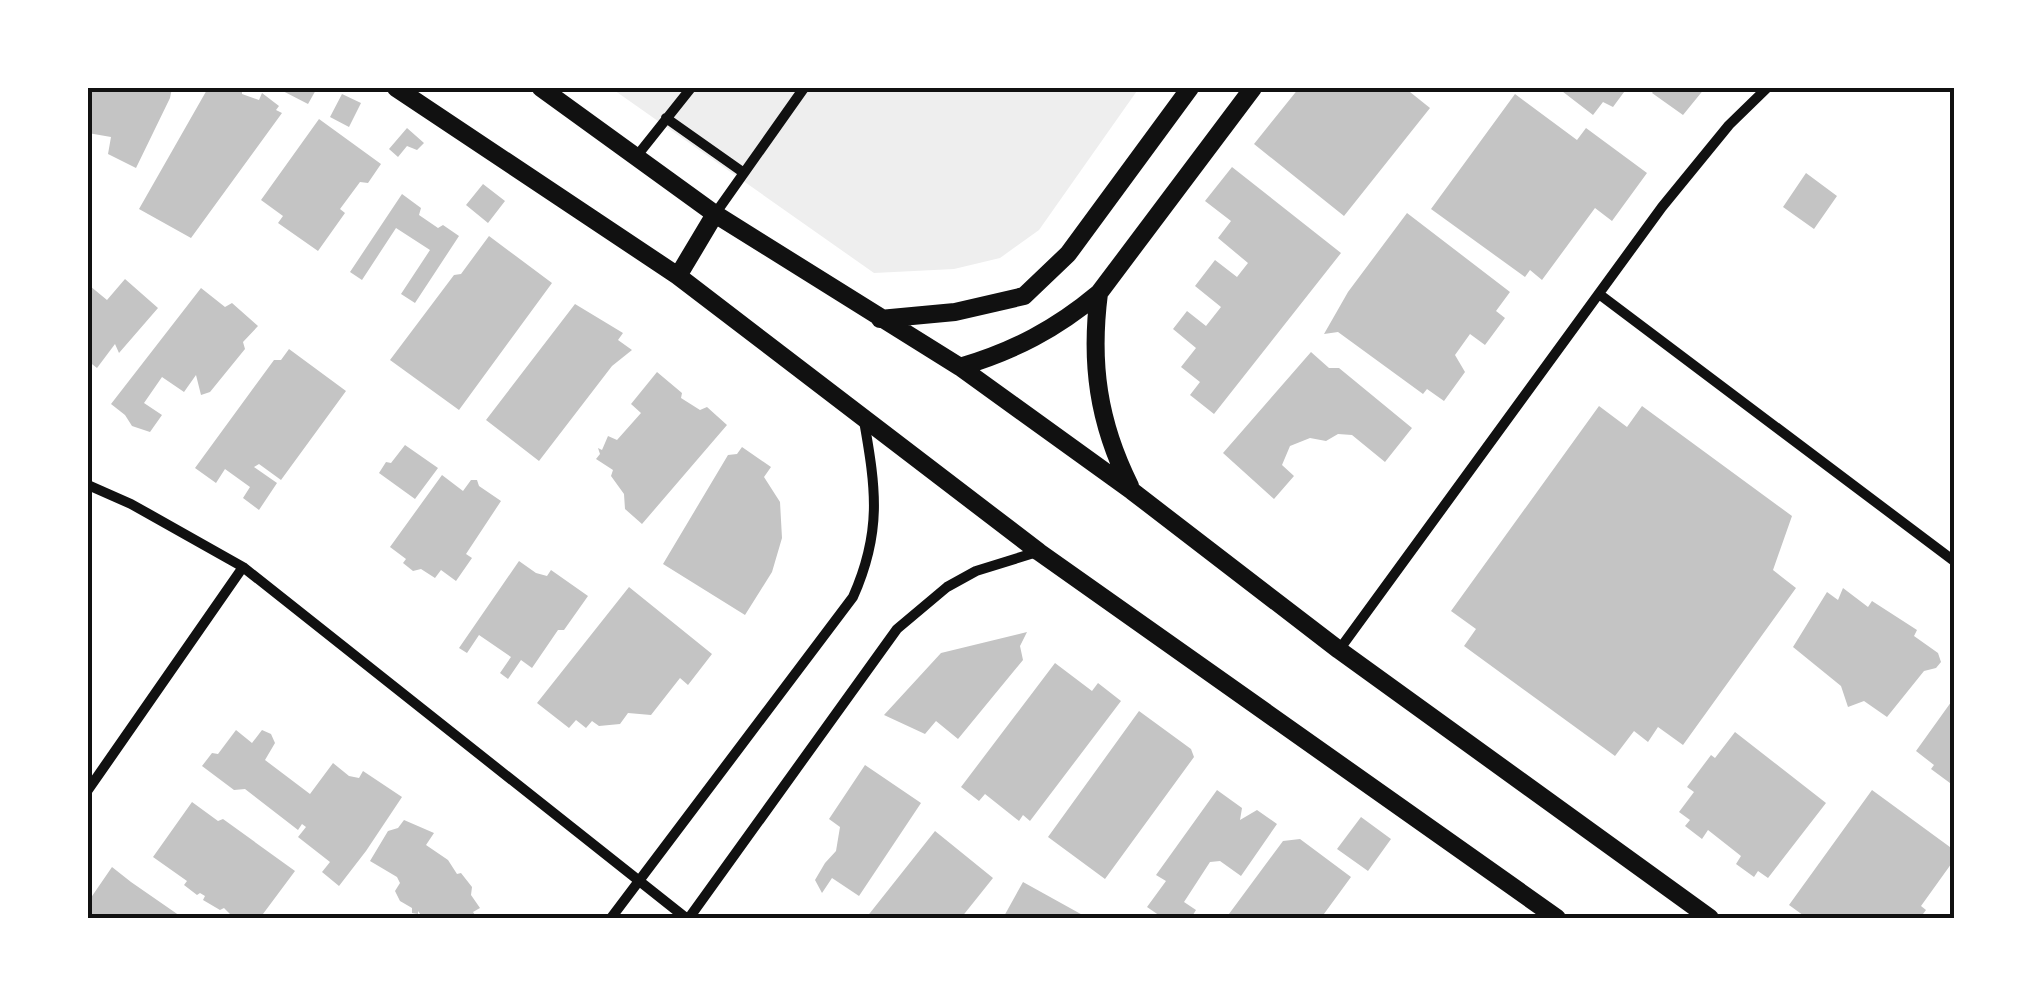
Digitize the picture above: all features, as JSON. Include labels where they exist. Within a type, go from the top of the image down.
[{"type":"street","points":[[396,88],[678,276],[1040,552],[1557,918]]},
{"type":"street","points":[[541,88],[715,214],[960,366],[1340,650],[1710,918]]},
{"type":"street","points":[[636,158],[691,88]]},
{"type":"street","points":[[678,276],[715,214],[804,88]]},
{"type":"street","points":[[880,319],[955,312],[1024,296],[1068,254],[1190,88]]},
{"type":"street","points":[[960,366],[1035,339],[1098,293],[1253,88]]},
{"type":"street","points":[[1340,650],[1662,207],[1730,125],[1767,88]]},
{"type":"street","points":[[666,118],[744,174]]},
{"type":"street","points":[[1098,293],[1094,375],[1101,415],[1132,491]]},
{"type":"street","points":[[1599,294],[1954,561]]},
{"type":"street","points":[[611,918],[853,597],[873,543],[876,514],[863,416]]},
{"type":"street","points":[[88,485],[132,504],[243,567],[687,918],[898,629],[934,596],[976,571],[1040,552]]},
{"type":"street","points":[[88,790],[243,567]]},
{"type":"shaded area","points":[[611,88],[1139,88],[1039,230],[1000,258],[954,269],[874,273]]},
{"type":"building","points":[[88,88],[172,88],[136,168],[108,154],[111,137],[88,133]]},
{"type":"building","points":[[208,88],[242,88],[242,94],[259,100],[262,93],[282,113],[191,238],[139,209]]},
{"type":"building","points":[[277,88],[317,88],[308,104]]},
{"type":"building","points":[[1299,88],[1405,88],[1430,108],[1344,216],[1254,144]]},
{"type":"building","points":[[1558,88],[1627,88],[1613,107],[1603,102],[1593,115]]},
{"type":"building","points":[[1656,88],[1705,88],[1683,115],[1652,93]]},
{"type":"building","points":[[342,94],[361,103],[349,127],[330,117]]},
{"type":"building","points":[[1515,94],[1577,140],[1586,128],[1647,173],[1612,221],[1595,208],[1542,280],[1530,270],[1525,277],[1431,209]]},
{"type":"building","points":[[319,119],[381,164],[368,183],[360,182],[340,209],[345,213],[318,251],[278,223],[283,216],[261,200]]},
{"type":"building","points":[[407,128],[424,143],[417,150],[407,146],[398,157],[389,149]]},
{"type":"building","points":[[1232,167],[1341,253],[1214,414],[1190,395],[1200,382],[1181,367],[1196,348],[1173,329],[1187,311],[1206,326],[1221,307],[1195,286],[1215,260],[1237,277],[1248,263],[1218,238],[1231,221],[1205,201]]},
{"type":"building","points":[[1806,173],[1837,196],[1814,229],[1783,207]]},
{"type":"building","points":[[483,184],[505,201],[488,223],[466,205]]},
{"type":"building","points":[[402,194],[421,208],[419,215],[459,236],[415,303],[401,294],[430,250],[396,228],[362,280],[350,272]]},
{"type":"building","points":[[1407,213],[1510,292],[1496,311],[1505,318],[1485,345],[1470,334],[1455,355],[1465,372],[1444,401],[1427,389],[1423,394],[1338,332],[1324,334],[1348,292]]},
{"type":"building","points":[[489,236],[552,283],[459,410],[390,360],[454,275],[461,274]]},
{"type":"building","points":[[125,279],[158,308],[119,353],[115,344],[97,368],[88,361],[88,289],[90,286],[107,300]]},
{"type":"building","points":[[201,288],[225,307],[232,303],[258,326],[243,342],[245,349],[210,392],[201,395],[196,375],[184,392],[162,377],[144,403],[162,415],[150,432],[132,426],[111,404]]},
{"type":"building","points":[[575,304],[623,333],[618,340],[632,350],[612,366],[539,461],[486,420]]},
{"type":"building","points":[[289,349],[346,391],[281,480],[259,464],[254,467],[277,483],[259,510],[243,498],[250,487],[225,469],[216,483],[195,468],[274,360],[281,360]]},
{"type":"building","points":[[1311,352],[1329,368],[1339,368],[1412,428],[1385,462],[1352,435],[1338,434],[1326,441],[1310,438],[1290,446],[1282,465],[1294,476],[1274,499],[1223,453]]},
{"type":"building","points":[[657,372],[682,393],[681,398],[700,410],[707,407],[727,425],[642,524],[625,509],[624,494],[611,476],[613,470],[596,459],[600,454],[598,448],[602,450],[608,436],[617,440],[641,413],[631,404]]},
{"type":"building","points":[[1599,406],[1627,427],[1642,406],[1792,516],[1773,570],[1796,588],[1683,745],[1658,727],[1648,742],[1634,731],[1615,756],[1464,646],[1476,629],[1451,611]]},
{"type":"building","points":[[405,445],[438,468],[415,499],[379,473]]},
{"type":"building","points":[[742,447],[771,467],[764,477],[780,502],[782,538],[772,572],[745,615],[663,564],[728,455],[737,454]]},
{"type":"building","points":[[442,475],[463,491],[471,480],[477,480],[479,486],[501,501],[466,554],[472,558],[456,581],[441,570],[435,578],[421,569],[413,571],[403,563],[406,559],[390,547]]},
{"type":"building","points":[[519,561],[536,573],[547,576],[551,570],[588,596],[532,668],[521,660],[508,679],[500,673],[511,657],[479,635],[467,653],[459,648]]},
{"type":"building","points":[[629,587],[712,654],[688,685],[680,678],[651,715],[628,713],[620,724],[599,726],[592,721],[586,728],[576,720],[569,728],[537,703]]},
{"type":"building","points":[[1843,588],[1868,607],[1872,601],[1917,630],[1914,636],[1938,653],[1941,662],[1924,671],[1887,717],[1864,701],[1848,707],[1841,686],[1793,647],[1827,592],[1838,600]]},
{"type":"building","points":[[1027,632],[1020,646],[1023,660],[958,739],[936,721],[925,734],[884,715],[941,653]]},
{"type":"building","points":[[1055,663],[1092,691],[1098,683],[1121,701],[1030,821],[1023,815],[1019,821],[985,794],[979,801],[961,787]]},
{"type":"building","points":[[1954,698],[1954,786],[1931,769],[1934,765],[1916,751]]},
{"type":"building","points":[[1139,711],[1191,749],[1194,757],[1105,879],[1048,837]]},
{"type":"building","points":[[236,730],[252,743],[262,730],[271,734],[275,743],[265,760],[310,794],[333,763],[349,776],[359,778],[363,771],[402,797],[339,886],[322,872],[330,862],[298,837],[306,827],[302,824],[298,830],[245,789],[234,790],[202,766],[212,753],[218,754]]},
{"type":"building","points":[[1735,732],[1826,803],[1768,878],[1758,871],[1754,877],[1736,864],[1741,856],[1708,830],[1702,839],[1685,826],[1690,820],[1679,812],[1694,792],[1687,787]]},
{"type":"building","points":[[865,765],[921,803],[859,896],[832,878],[822,893],[815,880],[836,851],[840,827],[829,819]]},
{"type":"building","points":[[1217,790],[1242,808],[1240,820],[1257,810],[1277,824],[1241,876],[1220,861],[1210,862],[1184,902],[1196,910],[1191,918],[1163,918],[1147,907],[1166,881],[1156,875]]},
{"type":"building","points":[[1872,790],[1954,850],[1954,860],[1921,906],[1926,910],[1920,918],[1807,918],[1789,905]]},
{"type":"building","points":[[192,802],[218,821],[223,819],[295,871],[260,918],[234,918],[224,908],[220,910],[203,900],[205,896],[197,895],[184,885],[187,881],[153,857]]},
{"type":"building","points":[[1361,817],[1391,839],[1368,871],[1337,849]]},
{"type":"building","points":[[404,820],[434,833],[426,845],[448,860],[472,887],[471,895],[480,908],[473,912],[477,918],[423,918],[418,911],[412,913],[412,908],[400,901],[395,891],[400,883],[397,877],[370,861],[388,831],[398,828]]},
{"type":"building","points":[[935,831],[993,878],[961,918],[866,918]]},
{"type":"building","points":[[1300,839],[1351,877],[1321,918],[1226,918],[1283,841]]},
{"type":"building","points":[[112,867],[183,918],[88,918],[88,902]]},
{"type":"building","points":[[1023,882],[1088,918],[1003,918]]}]
